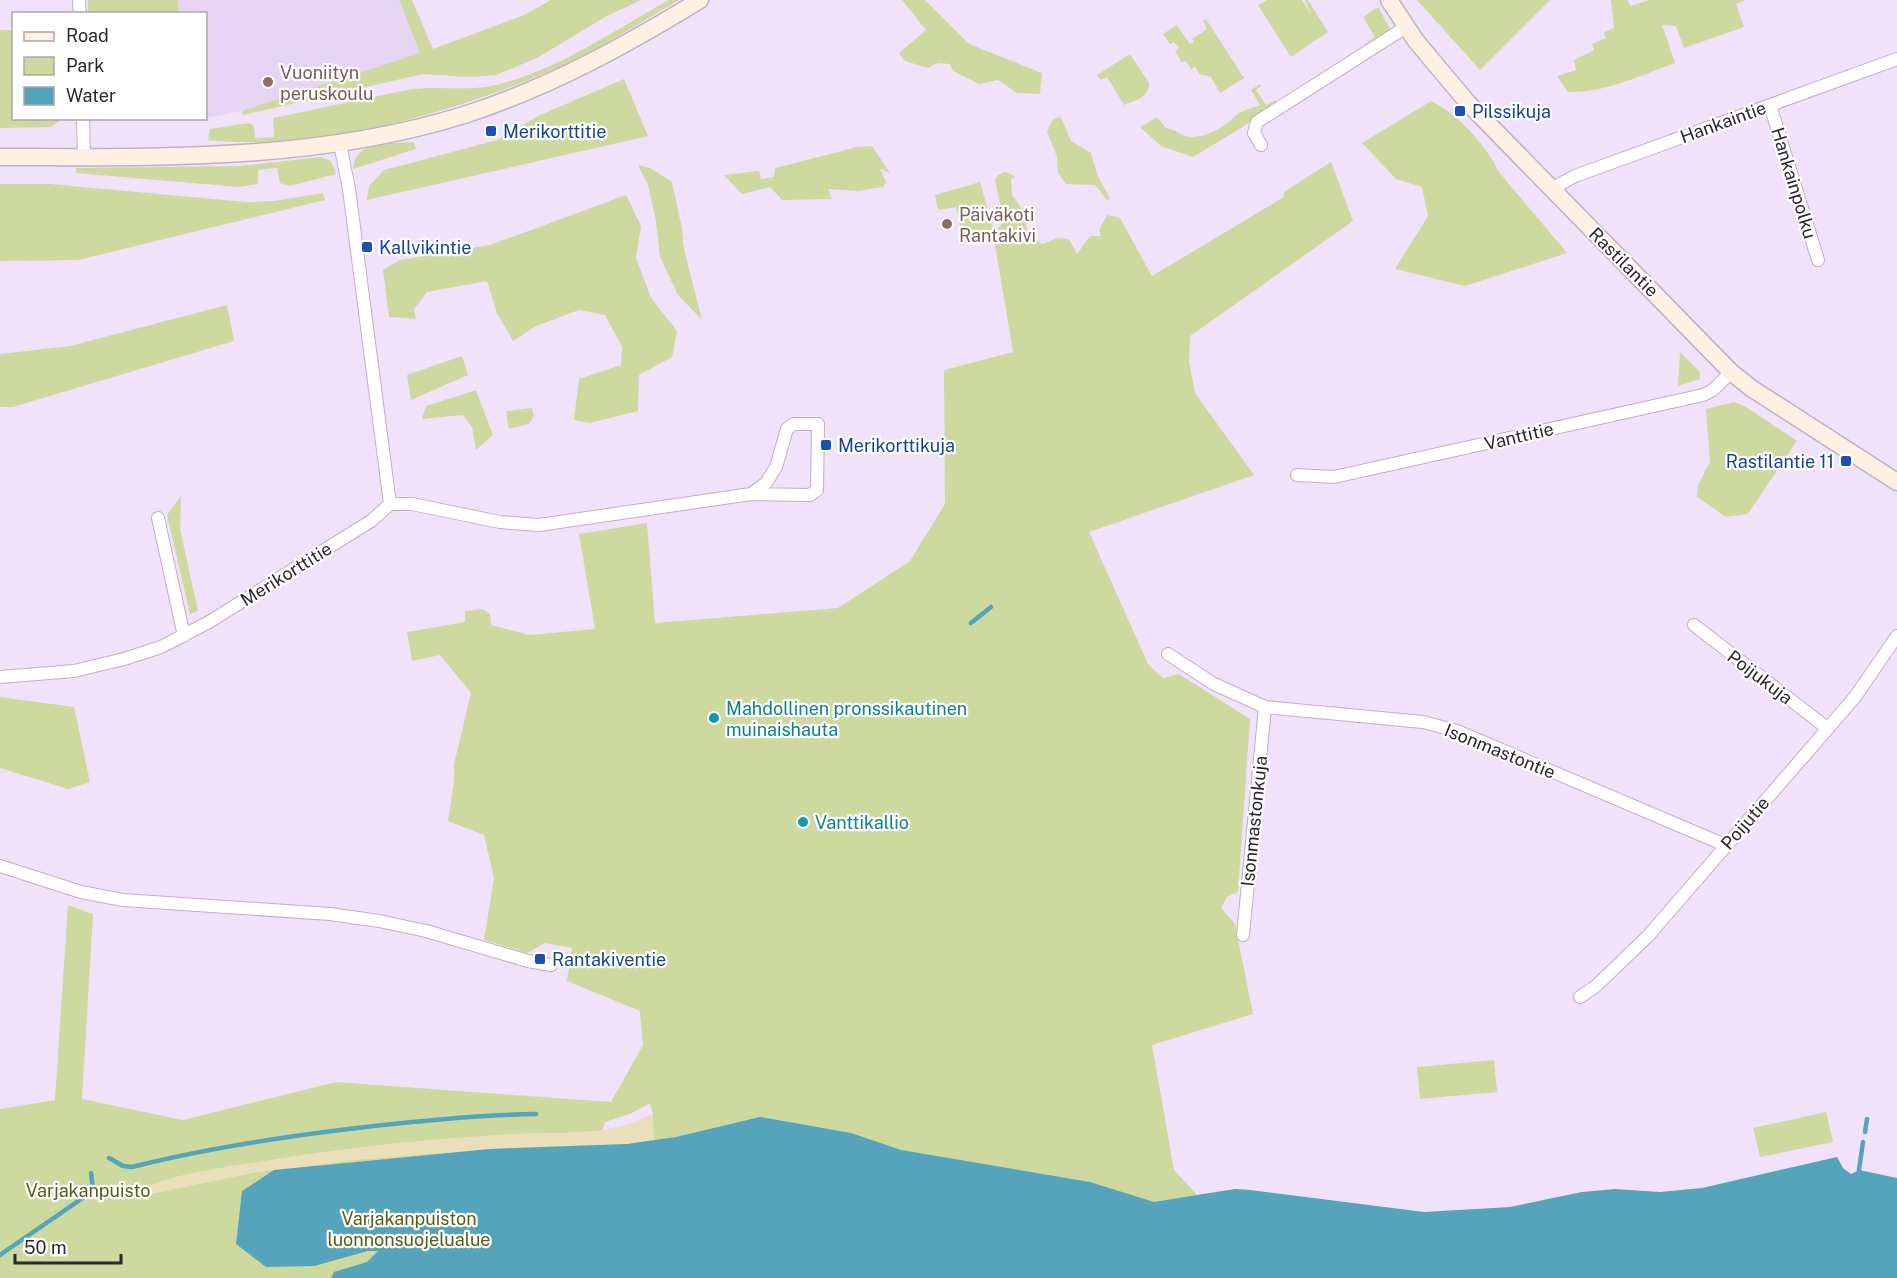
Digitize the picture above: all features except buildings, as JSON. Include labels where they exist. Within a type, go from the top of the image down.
[{"type":"main road","points":[[0,157],[230,155],[340,144],[464,114],[522,93],[622,47],[700,0]]},
{"type":"main road","name":"Rastilantie","points":[[1389,0],[1406,27],[1468,103],[1731,372],[1751,388],[1897,482]]},
{"type":"street","points":[[1261,145],[1254,133],[1257,122],[1406,27]]},
{"type":"street","name":"Hankaintie","points":[[1551,189],[1575,176],[1897,59]]},
{"type":"street","name":"Hankainpolku","points":[[1770,105],[1818,260]]},
{"type":"street","points":[[83,120],[84,157]]},
{"type":"street","points":[[340,144],[349,189],[390,504],[412,504],[500,522],[539,525],[751,494],[815,493],[818,424],[794,424],[787,429],[776,467],[766,483],[751,494]]},
{"type":"street","name":"Vanttitie","points":[[1297,475],[1334,477],[1347,475],[1703,395],[1713,390],[1731,372]]},
{"type":"street","name":"Merikorttitie","points":[[0,677],[44,675],[104,665],[141,654],[184,636],[371,521],[390,504]]},
{"type":"street","points":[[158,518],[184,636]]},
{"type":"street","name":"Poijukuja","points":[[1694,625],[1827,728]]},
{"type":"street","name":"Poijutie","points":[[1580,998],[1596,986],[1648,936],[1878,667],[1897,636]]},
{"type":"street","name":"Isonmastontie","points":[[1168,654],[1214,684],[1265,707],[1440,726],[1725,845]]},
{"type":"street","name":"Isonmastonkuja","points":[[1243,935],[1265,707]]},
{"type":"street","points":[[0,866],[64,887],[123,900],[330,914],[379,921],[426,931],[528,962],[551,965]]},
{"type":"shaded area","name":"Vuoniityn peruskoulu","points":[[178,0],[399,0],[420,53],[242,111],[207,118],[207,12],[179,12]]},
{"type":"green space","points":[[88,0],[178,0],[179,12],[88,12]]},
{"type":"green space","points":[[399,0],[412,0],[433,49],[524,15],[551,0],[641,0],[605,17],[537,58],[496,75],[469,77],[423,74],[243,115],[242,111],[420,53]]},
{"type":"green space","points":[[669,0],[679,0],[580,57],[495,93],[448,109],[349,133],[300,140],[253,142],[208,140],[210,129],[249,123],[254,126],[255,138],[274,137],[273,118],[407,90],[484,87],[518,79],[562,60]]},
{"type":"green space","points":[[902,0],[925,0],[969,44],[1042,73],[1040,94],[1017,93],[998,80],[979,84],[953,71],[950,64],[938,63],[928,68],[905,61],[899,53],[926,30]]},
{"type":"green space","points":[[1267,0],[1302,0],[1312,16],[1305,0],[1308,0],[1328,32],[1291,57],[1258,5]]},
{"type":"green space","points":[[1417,0],[1550,0],[1480,70]]},
{"type":"green space","points":[[1611,0],[1627,0],[1631,6],[1649,0],[1746,0],[1736,4],[1744,27],[1684,48],[1676,26],[1662,25],[1675,63],[1596,90],[1568,92],[1557,76],[1576,70],[1574,60],[1594,50],[1592,44],[1606,38],[1604,32],[1614,28]]},
{"type":"green space","points":[[1378,7],[1391,31],[1366,46],[1365,44],[1375,37],[1363,17]]},
{"type":"green space","points":[[1206,19],[1244,78],[1220,93],[1211,77],[1199,74],[1195,67],[1191,69],[1186,61],[1182,63],[1175,51],[1179,48],[1174,42],[1170,44],[1163,34],[1177,25],[1190,44],[1194,42],[1192,39],[1207,29],[1203,21]]},
{"type":"green space","points":[[0,30],[12,30],[12,120],[61,120],[51,127],[0,128]]},
{"type":"green space","points":[[1130,54],[1149,83],[1147,92],[1141,98],[1124,105],[1107,77],[1101,80],[1097,75]]},
{"type":"green space","points":[[624,79],[648,136],[367,200],[369,186],[384,170],[497,140],[538,116]]},
{"type":"green space","points":[[1260,84],[1261,86],[1256,90],[1266,105],[1275,100],[1277,103],[1193,157],[1161,146],[1140,127],[1157,117],[1166,128],[1185,136],[1192,137],[1210,133],[1239,113],[1260,105],[1251,90]]},
{"type":"green space","points":[[1431,101],[1461,122],[1479,141],[1499,172],[1567,253],[1465,286],[1395,269],[1428,216],[1422,187],[1396,179],[1362,143]]},
{"type":"green space","points":[[1061,117],[1071,141],[1091,153],[1097,174],[1110,199],[1107,200],[1095,185],[1066,184],[1058,173],[1057,157],[1047,131],[1053,119]]},
{"type":"green space","points":[[414,142],[416,149],[353,169],[355,159],[367,148],[376,145]]},
{"type":"green space","points":[[872,146],[890,173],[879,168],[886,182],[883,187],[858,191],[828,189],[832,199],[782,200],[770,187],[742,194],[724,175],[759,171],[761,179],[774,177],[775,168],[857,147]]},
{"type":"green space","points":[[321,157],[331,161],[336,174],[290,186],[280,183],[277,168],[258,170],[258,184],[239,187],[76,173],[76,168],[240,166]]},
{"type":"green space","points":[[1331,162],[1353,221],[1190,336],[1189,361],[1195,393],[1254,475],[1089,532],[1148,664],[1163,678],[1179,674],[1250,719],[1238,892],[1227,897],[1221,908],[1235,924],[1253,1014],[1152,1045],[1174,1170],[1197,1195],[1221,1191],[1222,1196],[357,1278],[0,1278],[0,1109],[55,1100],[68,905],[93,914],[82,1099],[183,1120],[336,1082],[611,1102],[643,1045],[640,1011],[567,981],[572,948],[545,943],[527,953],[484,940],[494,878],[484,835],[448,821],[454,782],[454,764],[471,693],[440,655],[412,661],[407,632],[465,622],[465,611],[483,609],[490,614],[491,625],[529,635],[595,629],[579,534],[647,523],[655,623],[838,608],[910,561],[945,504],[944,370],[1013,352],[993,233],[963,240],[956,207],[938,210],[935,195],[980,182],[994,232],[1004,222],[995,180],[998,175],[1005,172],[1015,176],[1011,180],[1012,195],[1022,209],[1028,232],[1042,244],[1058,238],[1069,239],[1077,254],[1090,236],[1101,236],[1099,230],[1107,215],[1120,218],[1152,276],[1284,197],[1284,192]],"holes":[[[650,1103],[653,1114],[623,1128],[602,1131],[605,1122],[630,1114]]]},
{"type":"green space","points":[[638,165],[650,168],[672,182],[684,249],[702,320],[678,295],[660,257],[656,221],[648,185]]},
{"type":"green space","points":[[0,184],[50,184],[246,202],[275,201],[323,193],[325,200],[78,260],[0,261]]},
{"type":"green space","points":[[626,195],[641,226],[636,258],[651,298],[677,331],[672,357],[639,375],[638,411],[590,423],[574,420],[579,379],[621,365],[622,347],[605,315],[579,310],[536,326],[513,341],[497,313],[487,281],[427,292],[414,309],[416,319],[389,317],[383,270],[400,260],[490,245]]},
{"type":"green space","points":[[227,305],[234,341],[13,407],[0,407],[0,354],[70,346]]},
{"type":"green space","points":[[1680,352],[1700,372],[1700,379],[1678,386]]},
{"type":"green space","points":[[462,356],[468,375],[411,400],[407,375]]},
{"type":"green space","points":[[476,390],[493,435],[476,450],[472,427],[463,415],[422,419],[426,406]]},
{"type":"green space","points":[[1734,402],[1746,407],[1797,441],[1748,514],[1726,517],[1697,497],[1698,485],[1710,462],[1706,409]]},
{"type":"green space","points":[[532,408],[534,416],[529,424],[509,429],[506,411]]},
{"type":"green space","points":[[181,496],[180,529],[198,611],[190,614],[167,515]]},
{"type":"green space","points":[[0,697],[74,707],[90,782],[68,789],[0,768]]},
{"type":"green space","points":[[1494,1060],[1497,1092],[1420,1099],[1417,1067]]},
{"type":"green space","points":[[1826,1112],[1833,1142],[1760,1157],[1753,1128]]},
{"type":"sand","points":[[653,1114],[654,1140],[627,1144],[490,1149],[356,1160],[253,1173],[122,1200],[168,1179],[218,1168],[416,1141],[603,1130]]},
{"type":"water","points":[[760,1117],[851,1133],[901,1150],[1090,1182],[1154,1202],[1235,1189],[1424,1212],[1510,1207],[1582,1192],[1615,1189],[1660,1192],[1702,1188],[1837,1157],[1843,1168],[1851,1174],[1859,1170],[1897,1178],[1897,1278],[331,1278],[334,1272],[367,1262],[378,1251],[368,1251],[314,1266],[266,1267],[236,1244],[242,1191],[274,1170],[490,1149],[627,1144],[676,1137]]},
{"type":"waterway","points":[[971,623],[991,607]]},
{"type":"waterway","points":[[109,1158],[123,1166],[132,1167],[216,1149],[329,1131],[446,1119],[536,1114]]},
{"type":"waterway","points":[[1865,1132],[1867,1119]]},
{"type":"waterway","points":[[1859,1170],[1863,1142]]},
{"type":"waterway","points":[[0,1255],[90,1193],[93,1189],[91,1173]]},
{"type":"place","name":"Vuoniityn peruskoulu","points":[[268,82]]},
{"type":"place","name":"Pilssikuja","points":[[1460,111]]},
{"type":"place","name":"Merikorttitie","points":[[491,131]]},
{"type":"place","name":"Päiväkoti Rantakivi","points":[[947,224]]},
{"type":"place","name":"Kallvikintie","points":[[367,247]]},
{"type":"place","name":"Merikorttikuja","points":[[826,445]]},
{"type":"place","name":"Rastilantie 11","points":[[1846,461]]},
{"type":"place","name":"Mahdollinen pronssikautinen muinaishauta","points":[[714,718]]},
{"type":"place","name":"Vanttikallio","points":[[803,822]]},
{"type":"place","name":"Rantakiventie","points":[[540,959]]},
{"type":"park label","name":"Varjakanpuisto","points":[[88,1190]]},
{"type":"park label","name":"Varjakanpuiston luonnonsuojelualue","points":[[409,1228]]}]
